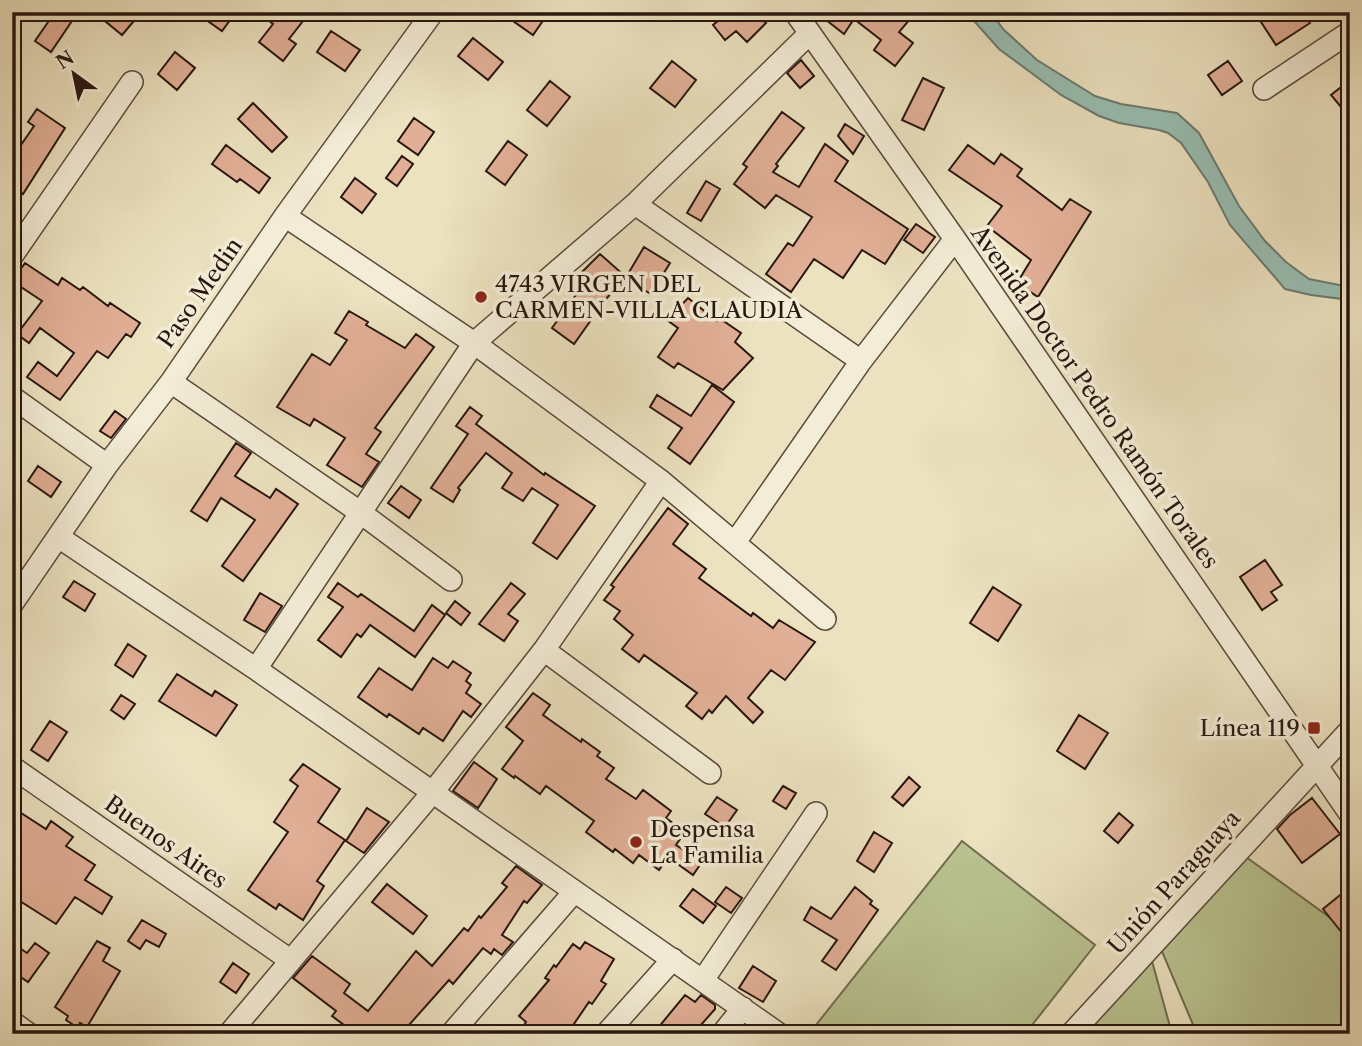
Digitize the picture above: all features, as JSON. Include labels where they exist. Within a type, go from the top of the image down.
[{"type":"street","name":"Paso Medin","points":[[12,604],[60,538],[107,465],[171,382],[285,216],[433,12]]},
{"type":"street","name":"Avenida Doctor Pedro Ramón Torales","points":[[795,12],[955,239],[1350,814]]},
{"type":"street","points":[[1264,89],[1350,32]]},
{"type":"street","points":[[256,669],[474,343],[635,204],[810,33]]},
{"type":"street","points":[[12,256],[132,82]]},
{"type":"street","points":[[635,204],[861,361]]},
{"type":"street","points":[[285,216],[474,343],[661,481],[736,541],[825,619]]},
{"type":"street","points":[[736,541],[861,361],[955,239]]},
{"type":"street","points":[[171,382],[361,513],[451,580]]},
{"type":"street","points":[[12,397],[107,465]]},
{"type":"street","points":[[229,1034],[432,793],[544,650],[661,481]]},
{"type":"street","points":[[60,538],[256,669],[779,1034]]},
{"type":"street","points":[[544,650],[710,773]]},
{"type":"street","name":"Unión Paraguaya","points":[[1071,1034],[1350,730]]},
{"type":"street","name":"Buenos Aires","points":[[12,767],[289,960]]},
{"type":"street","points":[[703,980],[817,814]]},
{"type":"street","points":[[451,1034],[574,892]]},
{"type":"street","points":[[606,1034],[673,958]]},
{"type":"street","points":[[722,1034],[743,1008]]},
{"type":"street","points":[[12,1022],[29,1034]]},
{"type":"green space","points":[[962,841],[1095,945],[1025,1034],[816,1034],[812,1030]]},
{"type":"green space","points":[[1239,852],[1350,932],[1350,1034],[1197,1034],[1158,942]]},
{"type":"green space","points":[[1149,950],[1172,1034],[1070,1034]]},
{"type":"water","points":[[966,12],[991,12],[1003,29],[1037,60],[1095,96],[1121,104],[1177,113],[1199,133],[1239,206],[1265,241],[1286,262],[1309,279],[1350,287],[1350,300],[1285,289],[1230,225],[1208,182],[1181,143],[1159,130],[1119,123],[1099,116],[1061,95],[999,49]]},
{"type":"building","points":[[55,12],[78,12],[51,52],[35,41]]},
{"type":"building","points":[[112,12],[121,12],[133,22],[122,35],[105,21]]},
{"type":"building","points":[[195,12],[236,12],[222,31]]},
{"type":"building","points":[[258,12],[310,12],[289,39],[296,44],[283,61],[259,42],[273,24]]},
{"type":"building","points":[[500,12],[549,12],[533,35]]},
{"type":"building","points":[[729,12],[754,12],[766,23],[747,42],[736,31],[725,40],[713,25]]},
{"type":"building","points":[[816,12],[916,12],[899,32],[913,43],[895,66],[874,50],[881,40],[854,19],[844,34]]},
{"type":"building","points":[[1276,12],[1282,12],[1287,20],[1299,12],[1304,12],[1310,23],[1276,45],[1261,22]]},
{"type":"building","points":[[331,31],[360,50],[345,71],[317,52]]},
{"type":"building","points":[[473,38],[503,62],[488,80],[458,56]]},
{"type":"building","points":[[175,52],[195,68],[177,90],[158,74]]},
{"type":"building","points":[[801,60],[814,76],[800,88],[787,73]]},
{"type":"building","points":[[672,61],[696,80],[675,107],[650,88]]},
{"type":"building","points":[[1228,61],[1242,81],[1222,95],[1208,75]]},
{"type":"building","points":[[923,78],[944,88],[924,130],[902,120]]},
{"type":"building","points":[[1350,80],[1350,118],[1331,95]]},
{"type":"building","points":[[550,81],[570,97],[547,126],[527,110]]},
{"type":"building","points":[[253,103],[287,137],[272,152],[238,119]]},
{"type":"building","points":[[37,109],[65,128],[23,194],[12,187],[12,158],[34,126],[28,122]]},
{"type":"building","points":[[782,112],[804,128],[776,164],[778,166],[773,172],[799,187],[825,144],[848,161],[835,181],[908,229],[885,264],[862,250],[843,278],[814,259],[791,292],[766,274],[788,243],[793,246],[812,217],[776,195],[765,208],[734,184],[747,167],[743,164]]},
{"type":"building","points":[[414,118],[434,132],[418,155],[398,141]]},
{"type":"building","points":[[845,124],[864,136],[853,154],[838,136]]},
{"type":"building","points":[[508,141],[527,155],[505,185],[486,171]]},
{"type":"building","points":[[226,145],[270,178],[259,193],[240,179],[237,182],[212,164]]},
{"type":"building","points":[[968,145],[994,164],[1001,154],[1022,169],[1017,176],[1062,210],[1070,199],[1091,212],[1038,297],[1017,283],[1031,260],[987,226],[1002,206],[949,170]]},
{"type":"building","points":[[402,156],[413,164],[397,186],[386,178]]},
{"type":"building","points":[[355,178],[376,194],[362,213],[341,197]]},
{"type":"building","points":[[706,181],[720,189],[701,221],[687,213]]},
{"type":"building","points":[[916,224],[935,237],[923,253],[904,240]]},
{"type":"building","points":[[644,247],[670,263],[651,294],[625,279]]},
{"type":"building","points":[[600,254],[626,277],[606,299],[574,344],[552,328],[581,288],[573,281]]},
{"type":"building","points":[[25,263],[58,285],[62,278],[80,290],[83,287],[108,306],[110,303],[140,323],[131,337],[126,334],[108,358],[97,351],[60,400],[27,377],[38,362],[57,376],[74,353],[40,328],[29,343],[17,334],[42,301],[12,281]]},
{"type":"building","points":[[688,298],[717,321],[719,318],[741,333],[735,342],[753,358],[723,390],[678,363],[674,368],[658,357],[678,328],[667,320]]},
{"type":"building","points":[[349,311],[368,322],[366,325],[405,348],[416,334],[434,347],[375,428],[381,432],[366,454],[379,462],[362,487],[327,465],[345,438],[314,419],[310,426],[277,407],[312,354],[330,365],[347,340],[335,333]]},
{"type":"building","points":[[712,385],[734,402],[690,464],[668,448],[682,428],[650,407],[657,395],[691,416]]},
{"type":"building","points":[[470,407],[482,416],[476,424],[544,475],[545,473],[595,506],[557,559],[533,543],[558,505],[532,488],[523,501],[502,488],[512,473],[486,453],[458,488],[460,490],[453,502],[431,488],[468,434],[456,426]]},
{"type":"building","points":[[115,411],[126,419],[111,438],[100,431]]},
{"type":"building","points":[[236,443],[251,453],[235,476],[270,498],[276,489],[298,504],[243,581],[222,566],[255,520],[221,498],[207,521],[191,511]]},
{"type":"building","points":[[38,466],[61,482],[51,497],[28,481]]},
{"type":"building","points":[[401,486],[421,500],[409,518],[388,503]]},
{"type":"building","points":[[668,508],[688,524],[673,544],[706,569],[699,578],[751,616],[753,613],[773,628],[779,620],[815,642],[785,680],[771,670],[748,698],[763,712],[753,723],[726,696],[712,713],[709,710],[702,719],[686,706],[697,693],[644,655],[639,662],[622,649],[633,635],[614,619],[620,611],[604,600],[614,587],[611,585]]},
{"type":"building","points":[[1265,560],[1282,585],[1271,592],[1277,600],[1262,610],[1240,577]]},
{"type":"building","points":[[74,581],[95,594],[85,611],[63,597]]},
{"type":"building","points":[[338,583],[358,597],[361,594],[414,631],[432,605],[445,615],[415,657],[370,625],[361,637],[357,634],[341,657],[318,640],[343,607],[328,597]]},
{"type":"building","points":[[511,583],[525,594],[508,614],[518,621],[504,641],[479,624]]},
{"type":"building","points":[[993,587],[1021,605],[998,641],[970,623]]},
{"type":"building","points":[[260,593],[282,606],[265,632],[244,620]]},
{"type":"building","points":[[455,601],[470,613],[461,625],[446,613]]},
{"type":"building","points":[[128,644],[146,656],[133,677],[115,665]]},
{"type":"building","points":[[433,658],[448,668],[453,661],[471,673],[466,681],[471,685],[466,693],[481,704],[471,717],[463,711],[443,741],[423,728],[419,734],[358,697],[379,668],[412,690]]},
{"type":"building","points":[[177,674],[212,696],[215,691],[237,705],[216,736],[159,701]]},
{"type":"building","points":[[533,693],[550,705],[543,715],[600,752],[597,756],[614,768],[606,779],[636,799],[643,790],[671,811],[666,818],[685,832],[676,845],[702,862],[693,875],[668,857],[659,870],[639,855],[633,863],[615,849],[613,852],[586,832],[594,821],[546,786],[540,794],[502,769],[523,741],[506,727]]},
{"type":"building","points":[[121,695],[135,704],[124,719],[111,710]]},
{"type":"building","points":[[1079,715],[1108,733],[1085,769],[1057,751]]},
{"type":"building","points":[[50,721],[67,732],[48,761],[31,750]]},
{"type":"building","points":[[474,762],[497,779],[478,808],[453,791]]},
{"type":"building","points":[[303,764],[340,789],[318,822],[345,840],[317,881],[324,886],[303,920],[279,904],[276,909],[248,890],[288,832],[274,822],[298,786],[290,780]]},
{"type":"building","points":[[909,777],[920,787],[903,806],[892,797]]},
{"type":"building","points":[[783,786],[796,793],[786,809],[773,801]]},
{"type":"building","points":[[717,797],[737,810],[725,827],[705,814]]},
{"type":"building","points":[[1312,798],[1340,834],[1302,863],[1277,829]]},
{"type":"building","points":[[367,808],[389,822],[364,853],[346,841]]},
{"type":"building","points":[[18,811],[46,829],[51,821],[73,837],[66,846],[95,865],[85,880],[112,897],[102,914],[75,897],[56,924],[12,896],[12,818]]},
{"type":"building","points":[[1119,813],[1133,825],[1118,843],[1104,831]]},
{"type":"building","points":[[874,832],[892,843],[874,872],[857,861]]},
{"type":"building","points":[[516,866],[542,885],[527,903],[524,901],[502,935],[513,942],[502,955],[494,949],[491,954],[483,948],[453,984],[449,980],[401,1034],[356,1034],[332,1016],[336,1011],[293,978],[312,956],[350,984],[344,993],[368,1011],[416,951],[432,966],[464,928],[468,931],[507,887],[502,883]]},
{"type":"building","points":[[387,884],[427,916],[413,934],[372,902]]},
{"type":"building","points":[[726,887],[742,898],[731,913],[715,902]]},
{"type":"building","points":[[855,887],[872,901],[870,904],[878,910],[836,970],[822,961],[837,940],[804,920],[811,907],[831,919]]},
{"type":"building","points":[[1350,887],[1350,943],[1323,909]]},
{"type":"building","points":[[693,889],[716,906],[703,923],[680,906]]},
{"type":"building","points":[[142,920],[166,934],[159,947],[146,940],[140,949],[128,941]]},
{"type":"building","points":[[97,941],[110,948],[103,961],[120,971],[87,1027],[80,1023],[78,1028],[66,1020],[68,1016],[55,1007]]},
{"type":"building","points":[[585,942],[614,959],[601,981],[606,984],[592,1004],[589,1002],[567,1034],[519,1034],[526,1022],[519,1016],[549,980],[545,978],[554,965],[556,967],[573,944],[580,949]]},
{"type":"building","points":[[12,943],[27,953],[35,943],[49,953],[28,982],[12,971]]},
{"type":"building","points":[[233,963],[249,974],[236,993],[220,982]]},
{"type":"building","points":[[753,966],[776,981],[763,1002],[739,988]]},
{"type":"building","points":[[685,995],[695,1002],[701,995],[715,1005],[715,1009],[693,1034],[653,1034]]},
{"type":"place","name":"4743 VIRGEN DEL CARMEN-VILLA CLAUDIA","points":[[481,297]]},
{"type":"place","name":"Línea 119","points":[[1314,728]]},
{"type":"place","name":"Despensa La Familia","points":[[636,842]]}]
